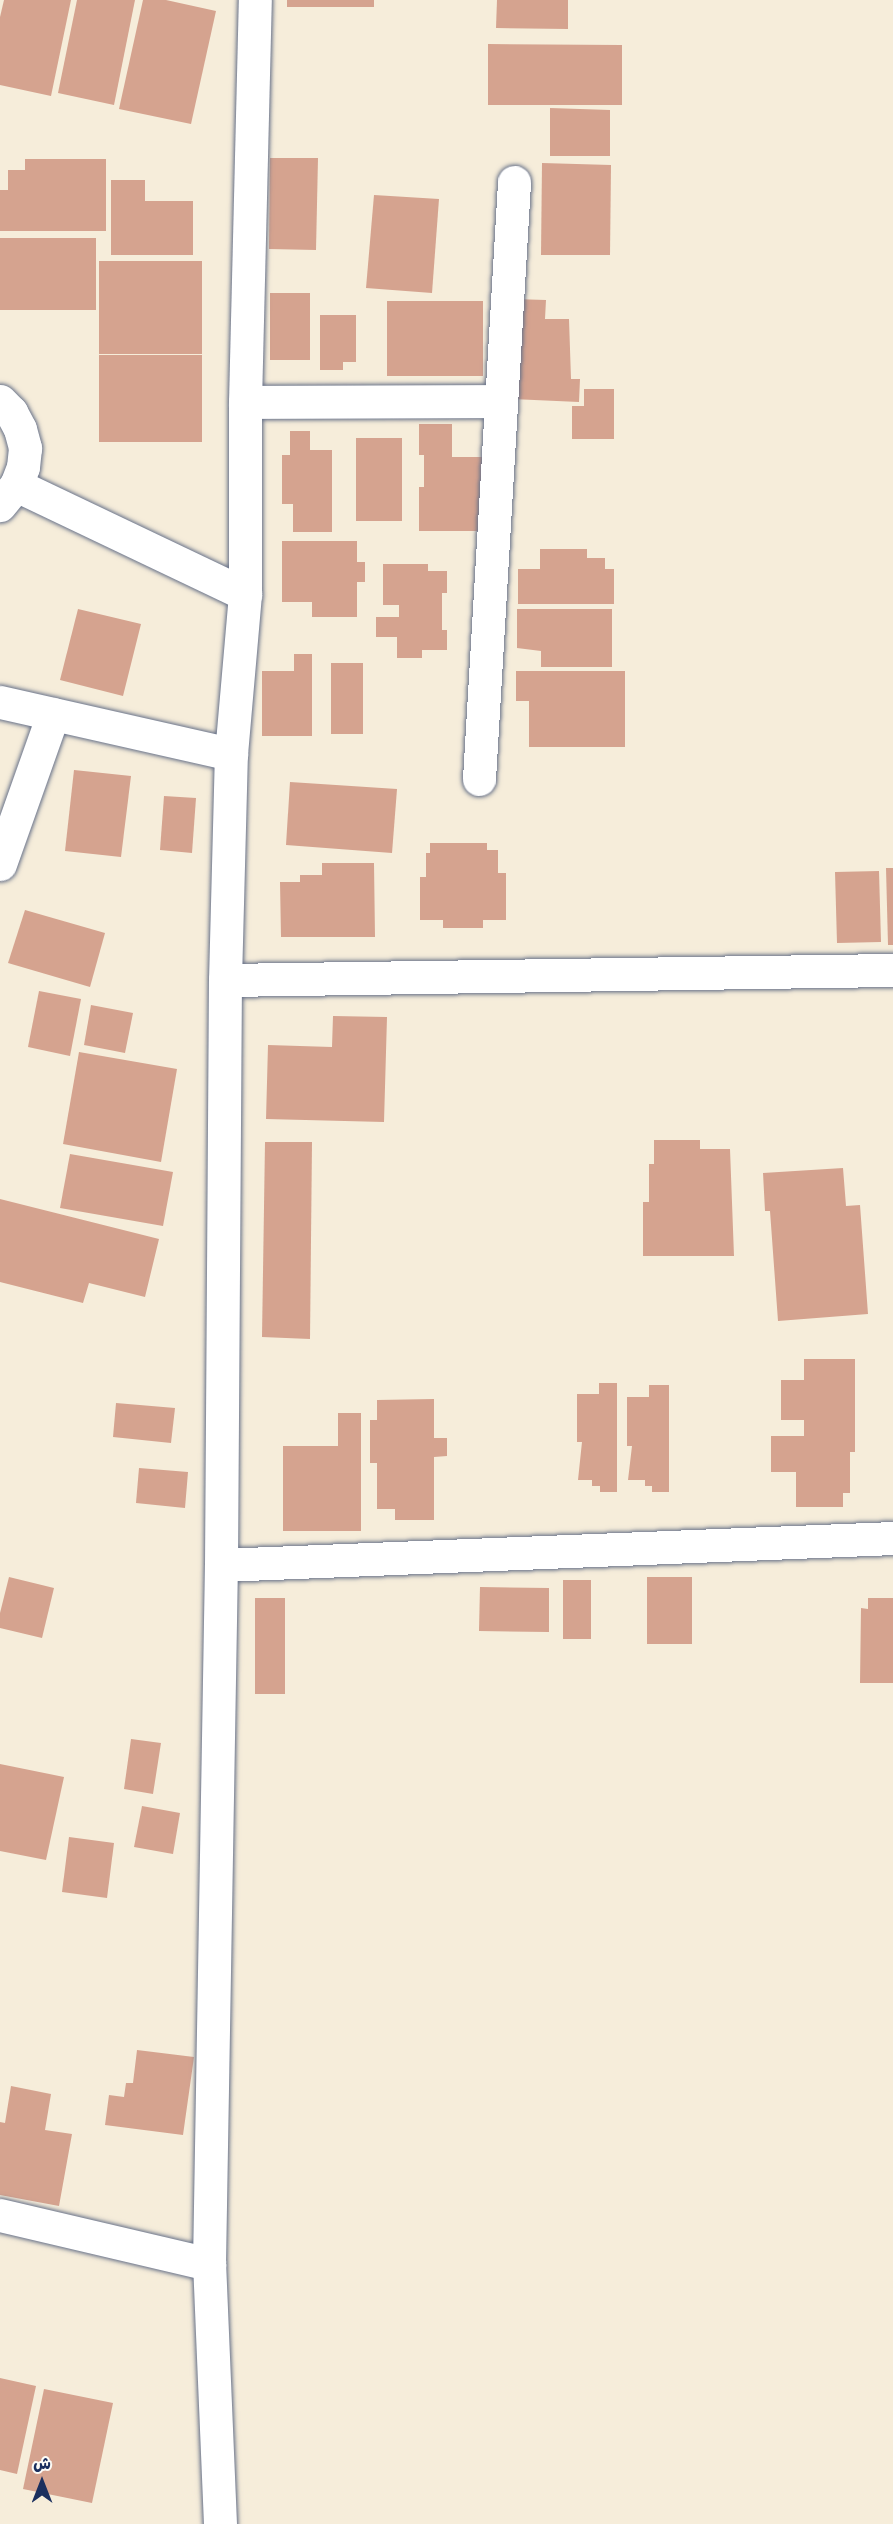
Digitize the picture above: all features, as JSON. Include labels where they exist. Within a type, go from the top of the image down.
[{"type":"street","points":[[220,2524],[209,2264],[221,1565],[225,980],[231,754],[245,594],[245,402],[255,0]]},
{"type":"street","points":[[478,779],[514,182]]},
{"type":"street","points":[[245,402],[500,400]]},
{"type":"street","points":[[0,401],[11,412],[20,429],[25,448],[23,467],[8,495],[245,594]]},
{"type":"street","points":[[0,702],[231,754]]},
{"type":"street","points":[[0,864],[53,714]]},
{"type":"street","points":[[225,980],[893,970]]},
{"type":"street","points":[[221,1565],[893,1538]]},
{"type":"street","points":[[0,2215],[209,2264]]},
{"type":"building","points":[[4,0],[71,0],[51,96],[0,85],[0,17]]},
{"type":"building","points":[[77,0],[135,0],[114,105],[58,93]]},
{"type":"building","points":[[143,0],[166,0],[216,11],[191,124],[119,109]]},
{"type":"building","points":[[287,0],[374,0],[374,7],[287,7]]},
{"type":"building","points":[[497,0],[568,0],[568,29],[496,28]]},
{"type":"building","points":[[488,44],[622,45],[622,105],[488,105]]},
{"type":"building","points":[[550,108],[610,110],[610,156],[550,156]]},
{"type":"building","points":[[270,158],[318,158],[316,250],[269,249]]},
{"type":"building","points":[[25,159],[106,159],[106,231],[0,231],[0,190],[8,190],[8,170],[25,170]]},
{"type":"building","points":[[542,163],[611,165],[610,255],[541,255]]},
{"type":"building","points":[[111,180],[145,180],[145,201],[193,201],[193,255],[111,255]]},
{"type":"building","points":[[374,195],[439,199],[432,293],[366,288]]},
{"type":"building","points":[[0,238],[96,238],[96,310],[0,310]]},
{"type":"building","points":[[99,261],[202,261],[202,354],[99,354]]},
{"type":"building","points":[[270,293],[310,293],[310,360],[270,360]]},
{"type":"building","points":[[513,299],[546,300],[545,319],[569,319],[571,379],[580,379],[579,402],[512,399]]},
{"type":"building","points":[[387,301],[483,301],[483,376],[387,376]]},
{"type":"building","points":[[320,315],[356,315],[356,362],[343,362],[343,370],[320,370]]},
{"type":"building","points":[[99,355],[202,355],[202,442],[99,442]]},
{"type":"building","points":[[584,389],[614,389],[614,439],[572,439],[572,406],[584,406]]},
{"type":"building","points":[[419,424],[452,424],[452,457],[487,457],[487,531],[419,531],[419,487],[424,487],[424,455],[419,455]]},
{"type":"building","points":[[290,431],[310,431],[310,450],[332,450],[332,532],[293,532],[293,504],[282,504],[282,455],[290,455]]},
{"type":"building","points":[[356,438],[402,438],[402,521],[356,521]]},
{"type":"building","points":[[282,541],[357,541],[357,562],[365,562],[365,582],[357,582],[357,617],[312,617],[312,602],[282,602]]},
{"type":"building","points":[[540,549],[587,549],[587,558],[605,558],[605,569],[614,569],[614,604],[518,604],[518,569],[540,569]]},
{"type":"building","points":[[383,564],[428,564],[428,571],[447,571],[447,593],[442,593],[442,630],[447,630],[447,650],[422,650],[422,658],[397,658],[397,637],[376,637],[376,617],[399,617],[399,605],[383,605]]},
{"type":"building","points":[[78,609],[141,624],[123,696],[60,680]]},
{"type":"building","points":[[517,609],[612,609],[612,667],[541,667],[541,651],[517,648]]},
{"type":"building","points":[[294,654],[312,654],[312,736],[262,736],[262,671],[294,671]]},
{"type":"building","points":[[331,663],[363,663],[363,734],[331,734]]},
{"type":"building","points":[[516,671],[625,671],[625,747],[529,747],[529,701],[516,701]]},
{"type":"building","points":[[74,770],[131,776],[121,857],[65,851]]},
{"type":"building","points":[[290,782],[397,789],[392,853],[286,845]]},
{"type":"building","points":[[164,796],[196,798],[192,853],[160,850]]},
{"type":"building","points":[[430,843],[487,843],[487,850],[498,850],[498,873],[506,873],[506,920],[483,920],[483,928],[443,928],[443,920],[420,920],[420,877],[426,877],[426,853],[430,853]]},
{"type":"building","points":[[322,863],[374,863],[375,937],[281,937],[280,882],[300,882],[300,875],[322,875]]},
{"type":"building","points":[[886,868],[893,868],[893,945],[888,945]]},
{"type":"building","points":[[879,871],[881,942],[837,943],[835,872]]},
{"type":"building","points":[[25,910],[105,933],[90,987],[8,963]]},
{"type":"building","points":[[39,991],[81,999],[70,1056],[28,1047]]},
{"type":"building","points":[[91,1005],[133,1013],[125,1053],[84,1045]]},
{"type":"building","points":[[333,1016],[387,1017],[384,1122],[266,1119],[268,1045],[332,1047]]},
{"type":"building","points":[[79,1052],[177,1069],[161,1162],[63,1144]]},
{"type":"building","points":[[654,1140],[700,1140],[700,1149],[730,1149],[734,1256],[643,1256],[643,1202],[649,1202],[649,1164],[654,1164]]},
{"type":"building","points":[[265,1142],[312,1142],[310,1339],[262,1337]]},
{"type":"building","points":[[70,1154],[173,1172],[163,1226],[60,1208]]},
{"type":"building","points":[[843,1168],[846,1206],[860,1205],[868,1314],[778,1321],[770,1211],[765,1211],[763,1173]]},
{"type":"building","points":[[0,1199],[159,1239],[145,1297],[89,1283],[83,1303],[0,1282]]},
{"type":"building","points":[[804,1359],[855,1359],[855,1452],[850,1452],[850,1493],[843,1493],[843,1507],[796,1507],[796,1472],[771,1472],[771,1436],[804,1436],[804,1420],[781,1420],[781,1380],[804,1380]]},
{"type":"building","points":[[599,1383],[617,1383],[617,1492],[600,1492],[600,1486],[592,1486],[592,1480],[578,1480],[582,1442],[577,1442],[577,1394],[599,1394]]},
{"type":"building","points":[[649,1385],[669,1385],[669,1492],[652,1492],[652,1486],[645,1486],[645,1480],[628,1480],[632,1446],[627,1446],[627,1397],[649,1397]]},
{"type":"building","points":[[434,1399],[434,1438],[447,1438],[447,1456],[434,1457],[434,1520],[395,1520],[395,1509],[377,1509],[377,1463],[370,1463],[370,1420],[377,1420],[377,1400]]},
{"type":"building","points":[[116,1403],[175,1408],[171,1443],[113,1437]]},
{"type":"building","points":[[338,1413],[361,1413],[361,1531],[283,1531],[283,1446],[338,1446]]},
{"type":"building","points":[[139,1468],[188,1472],[185,1508],[136,1503]]},
{"type":"building","points":[[9,1577],[54,1588],[42,1638],[0,1628],[0,1613]]},
{"type":"building","points":[[647,1577],[692,1577],[692,1644],[647,1644]]},
{"type":"building","points":[[563,1580],[591,1580],[591,1639],[563,1639]]},
{"type":"building","points":[[480,1587],[549,1588],[549,1632],[479,1631]]},
{"type":"building","points":[[255,1598],[285,1598],[285,1694],[255,1694]]},
{"type":"building","points":[[868,1598],[893,1598],[893,1683],[860,1683],[861,1608],[868,1609]]},
{"type":"building","points":[[131,1739],[161,1743],[153,1794],[124,1789]]},
{"type":"building","points":[[0,1764],[64,1777],[46,1860],[0,1851]]},
{"type":"building","points":[[142,1806],[180,1813],[173,1854],[134,1847]]},
{"type":"building","points":[[69,1837],[114,1843],[107,1898],[62,1892]]},
{"type":"building","points":[[137,2050],[194,2057],[183,2135],[105,2125],[109,2095],[124,2097],[126,2083],[133,2083]]},
{"type":"building","points":[[11,2086],[51,2094],[45,2130],[72,2134],[59,2206],[0,2195],[0,2122],[5,2123]]},
{"type":"building","points":[[0,2378],[36,2386],[17,2474],[0,2470]]},
{"type":"building","points":[[44,2389],[113,2403],[92,2503],[23,2489]]}]
